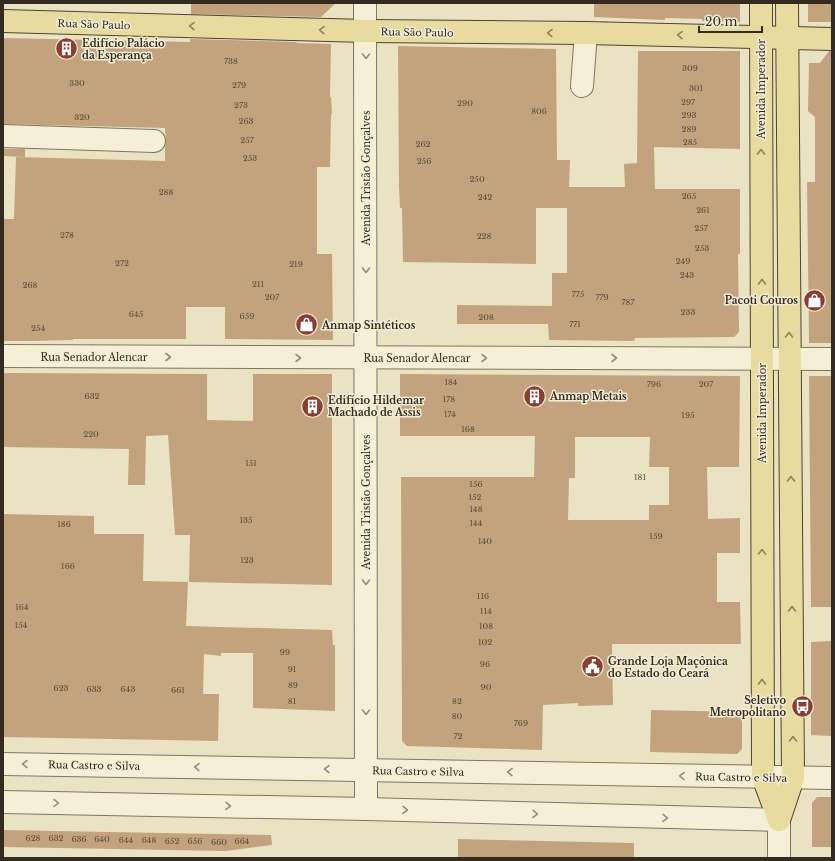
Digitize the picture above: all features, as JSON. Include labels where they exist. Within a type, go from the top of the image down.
[{"type":"main road","name":"Avenida Imperador","points":[[761,3],[763,777],[779,820]]},
{"type":"main road","name":"Avenida Imperador","points":[[779,820],[793,778],[787,3]]},
{"type":"main road","name":"Rua São Paulo","points":[[3,21],[366,31],[586,33],[832,39]]},
{"type":"street","name":"Avenida Tristão Gonçalves","points":[[365,3],[366,809]]},
{"type":"street","points":[[582,86],[586,33]]},
{"type":"street","points":[[3,136],[154,141]]},
{"type":"street","name":"Rua Senador Alencar","points":[[3,356],[832,359]]},
{"type":"street","name":"Rua Castro e Silva","points":[[3,764],[832,778]]},
{"type":"street","points":[[3,802],[366,809],[779,820]]},
{"type":"street","name":"Avenida Imperador","points":[[779,820],[779,858]]},
{"type":"building","points":[[191,3],[336,3],[321,17],[191,14]]},
{"type":"building","points":[[594,3],[740,3],[740,22],[702,21],[702,19],[665,18],[665,20],[594,17]]},
{"type":"building","points":[[808,3],[832,3],[832,22],[808,22]]},
{"type":"building","points":[[3,38],[190,42],[190,39],[331,44],[330,97],[332,114],[330,167],[317,167],[317,254],[332,254],[333,340],[225,339],[225,307],[186,307],[186,339],[73,339],[4,341],[3,219],[14,219],[16,157],[165,161],[166,141],[165,128],[3,124]]},
{"type":"building","points":[[398,46],[556,49],[557,160],[570,160],[569,187],[625,187],[624,164],[637,163],[638,51],[740,51],[740,149],[654,147],[655,189],[740,189],[740,254],[738,254],[739,332],[734,337],[635,338],[634,341],[549,340],[548,324],[457,324],[457,305],[552,306],[552,273],[567,273],[567,208],[536,208],[536,264],[403,262],[402,208],[400,208],[399,187]]},
{"type":"building","points":[[829,51],[832,51],[832,343],[809,343],[807,182],[815,182],[815,117],[808,111],[809,63],[820,63]]},
{"type":"building","points":[[3,149],[25,149],[25,157],[3,156]]},
{"type":"building","points":[[3,373],[207,374],[207,420],[253,421],[253,374],[332,374],[332,585],[189,582],[190,535],[175,535],[168,435],[146,436],[145,485],[128,485],[129,449],[3,447]]},
{"type":"building","points":[[400,374],[740,376],[739,467],[707,467],[708,519],[740,518],[740,553],[717,553],[717,602],[740,602],[741,644],[612,644],[613,705],[578,706],[578,703],[543,705],[542,750],[407,746],[402,741],[401,477],[534,477],[535,436],[400,436]],"holes":[[[575,437],[650,437],[649,467],[669,467],[669,505],[649,505],[649,520],[568,520],[569,478],[575,478]]]},
{"type":"building","points":[[809,376],[832,376],[832,607],[811,607]]},
{"type":"building","points":[[3,514],[94,516],[94,534],[144,534],[143,581],[188,582],[186,626],[332,630],[333,645],[335,645],[335,711],[253,708],[253,653],[221,653],[221,656],[204,654],[203,694],[219,694],[218,741],[3,737]]},
{"type":"building","points":[[832,641],[832,736],[811,735],[811,642]]},
{"type":"building","points":[[651,710],[742,712],[742,749],[737,754],[650,752]]},
{"type":"building","points":[[817,797],[832,797],[832,847],[812,847],[812,803]]},
{"type":"building","points":[[3,830],[271,835],[272,845],[226,851],[3,847]]},
{"type":"building","points":[[458,839],[634,843],[634,858],[458,858]]},
{"type":"place","name":"Edifício Palácio da Esperança","points":[[67,49]]},
{"type":"place","name":"Pacoti Couros","points":[[814,300]]},
{"type":"place","name":"Anmap Sintéticos","points":[[307,325]]},
{"type":"place","name":"Anmap Metais","points":[[534,396]]},
{"type":"place","name":"Edifício Hildemar Machado de Assis","points":[[313,406]]},
{"type":"place","name":"Grande Loja Maçônica do Estado do Ceará","points":[[593,667]]},
{"type":"place","name":"Seletivo Metropolitano","points":[[802,706]]}]
